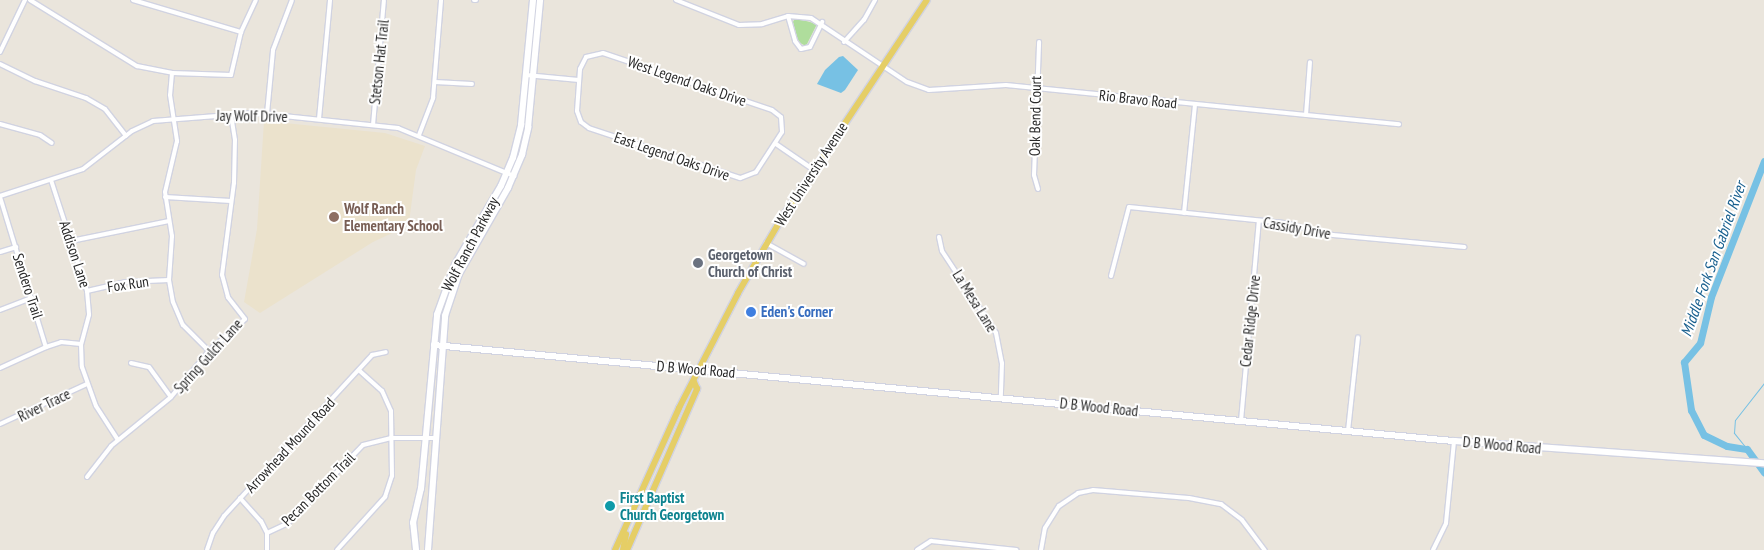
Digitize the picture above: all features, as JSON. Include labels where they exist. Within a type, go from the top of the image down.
[{"type":"main road","name":"West University Avenue","points":[[615,550],[679,408],[766,243],[927,0]]},
{"type":"main road","name":"West University Avenue","points":[[628,550],[697,389],[694,382]]},
{"type":"main road","points":[[623,550],[628,523]]},
{"type":"street","points":[[0,52],[25,0]]},
{"type":"street","points":[[30,0],[138,66],[172,73],[231,75],[241,32],[256,0]]},
{"type":"street","points":[[133,0],[241,32]]},
{"type":"street","points":[[267,114],[273,50],[292,0]]},
{"type":"street","points":[[319,119],[330,0]]},
{"type":"street","name":"Stetson Hat Trail","points":[[372,125],[384,0]]},
{"type":"street","points":[[419,135],[431,106],[436,82],[441,0]]},
{"type":"street","name":"Wolf Ranch Parkway","points":[[416,550],[413,523],[421,489],[438,315],[447,283],[507,173],[519,137],[533,0]]},
{"type":"street","name":"Wolf Ranch Parkway","points":[[428,550],[441,346],[445,316],[456,281],[514,176],[527,134],[540,0]]},
{"type":"street","points":[[676,0],[739,25],[762,24],[788,16],[808,16],[822,22],[810,46],[801,49],[796,45],[788,16]]},
{"type":"street","points":[[844,42],[864,20],[875,0]]},
{"type":"street","name":"Rio Bravo Road","points":[[822,22],[844,42],[882,67],[906,82],[929,90],[996,85],[1399,124]]},
{"type":"street","name":"Oak Bend Court","points":[[1038,189],[1034,176],[1035,89],[1039,42]]},
{"type":"street","name":"West Legend Oaks Drive","points":[[579,80],[581,64],[586,58],[603,53],[772,110],[778,114],[783,125],[776,144]]},
{"type":"street","points":[[1306,115],[1310,62]]},
{"type":"street","points":[[0,64],[35,81],[86,98],[105,109],[126,136]]},
{"type":"street","points":[[172,73],[176,151],[165,197],[172,245],[169,280],[173,302],[183,326],[209,351]]},
{"type":"street","points":[[526,75],[579,80]]},
{"type":"street","name":"East Legend Oaks Drive","points":[[579,80],[577,111],[581,122],[589,128],[737,178],[753,175],[776,144]]},
{"type":"street","points":[[436,82],[472,84]]},
{"type":"street","points":[[1184,213],[1195,105]]},
{"type":"street","name":"Jay Wolf Drive","points":[[0,197],[83,168],[141,126],[173,117],[267,114],[394,127],[419,135],[514,176]]},
{"type":"street","name":"Spring Gulch Lane","points":[[87,477],[118,440],[171,397],[209,351],[246,319],[228,296],[222,275],[231,201],[234,140],[231,115]]},
{"type":"street","points":[[0,124],[40,136],[52,143]]},
{"type":"street","points":[[776,144],[814,170]]},
{"type":"street","name":"Addison Lane","points":[[51,180],[87,291],[89,315],[81,344],[80,358],[86,384],[105,424],[118,440]]},
{"type":"street","name":"Sendero Trail","points":[[0,197],[46,347]]},
{"type":"street","points":[[165,197],[231,201]]},
{"type":"street","name":"Cassidy Drive","points":[[1111,276],[1129,207],[1291,224],[1336,235],[1464,248]]},
{"type":"street","points":[[71,241],[169,221]]},
{"type":"street","name":"Cedar Ridge Drive","points":[[1241,421],[1259,221]]},
{"type":"street","name":"La Mesa Lane","points":[[939,237],[942,251],[996,333],[1002,363],[1001,398]]},
{"type":"street","points":[[766,243],[804,264]]},
{"type":"street","points":[[0,252],[16,247]]},
{"type":"street","name":"Fox Run","points":[[87,291],[126,282],[169,280]]},
{"type":"street","points":[[0,310],[32,298]]},
{"type":"street","points":[[1348,431],[1358,338]]},
{"type":"street","points":[[0,368],[61,342],[81,344]]},
{"type":"street","name":"D B Wood Road","points":[[434,345],[1454,441],[1764,463]]},
{"type":"street","name":"Arrowhead Mound Road","points":[[207,550],[217,524],[240,498],[372,355],[386,352]]},
{"type":"street","points":[[131,363],[149,367],[171,397]]},
{"type":"street","points":[[338,550],[385,497],[392,476],[388,401],[359,370]]},
{"type":"street","name":"River Trace","points":[[0,424],[86,384]]},
{"type":"street","name":"Pecan Bottom Trail","points":[[267,533],[288,523],[355,451],[372,441],[391,438],[436,438]]},
{"type":"street","points":[[1433,550],[1446,523],[1454,441]]},
{"type":"street","points":[[1041,550],[1045,528],[1059,506],[1078,493],[1093,490],[1216,503],[1235,513],[1265,550]]},
{"type":"street","points":[[240,498],[253,511],[267,533],[267,550]]},
{"type":"street","points":[[917,550],[927,543],[939,542],[1017,550]]},
{"type":"shaded area","name":"Wolf Ranch Elementary School","points":[[264,121],[385,133],[425,146],[416,170],[409,222],[405,227],[373,242],[260,313],[244,302],[257,229]]},
{"type":"green space","points":[[795,18],[817,24],[806,46],[798,42],[793,22]]},
{"type":"water","points":[[843,56],[858,70],[845,90],[841,93],[817,84],[825,70],[839,57]]},
{"type":"waterway","name":"Middle Fork San Gabriel River","points":[[1764,161],[1711,297],[1700,343],[1684,362],[1691,410],[1704,435],[1727,446],[1747,449],[1764,472]]},
{"type":"waterway","points":[[1747,449],[1734,433],[1735,420],[1764,383]]},
{"type":"place","name":"Wolf Ranch Elementary School","points":[[334,217]]},
{"type":"place","name":"Georgetown Church of Christ","points":[[698,263]]},
{"type":"place","name":"Eden's Corner","points":[[751,312]]},
{"type":"place","name":"First Baptist Church Georgetown","points":[[610,506]]}]
